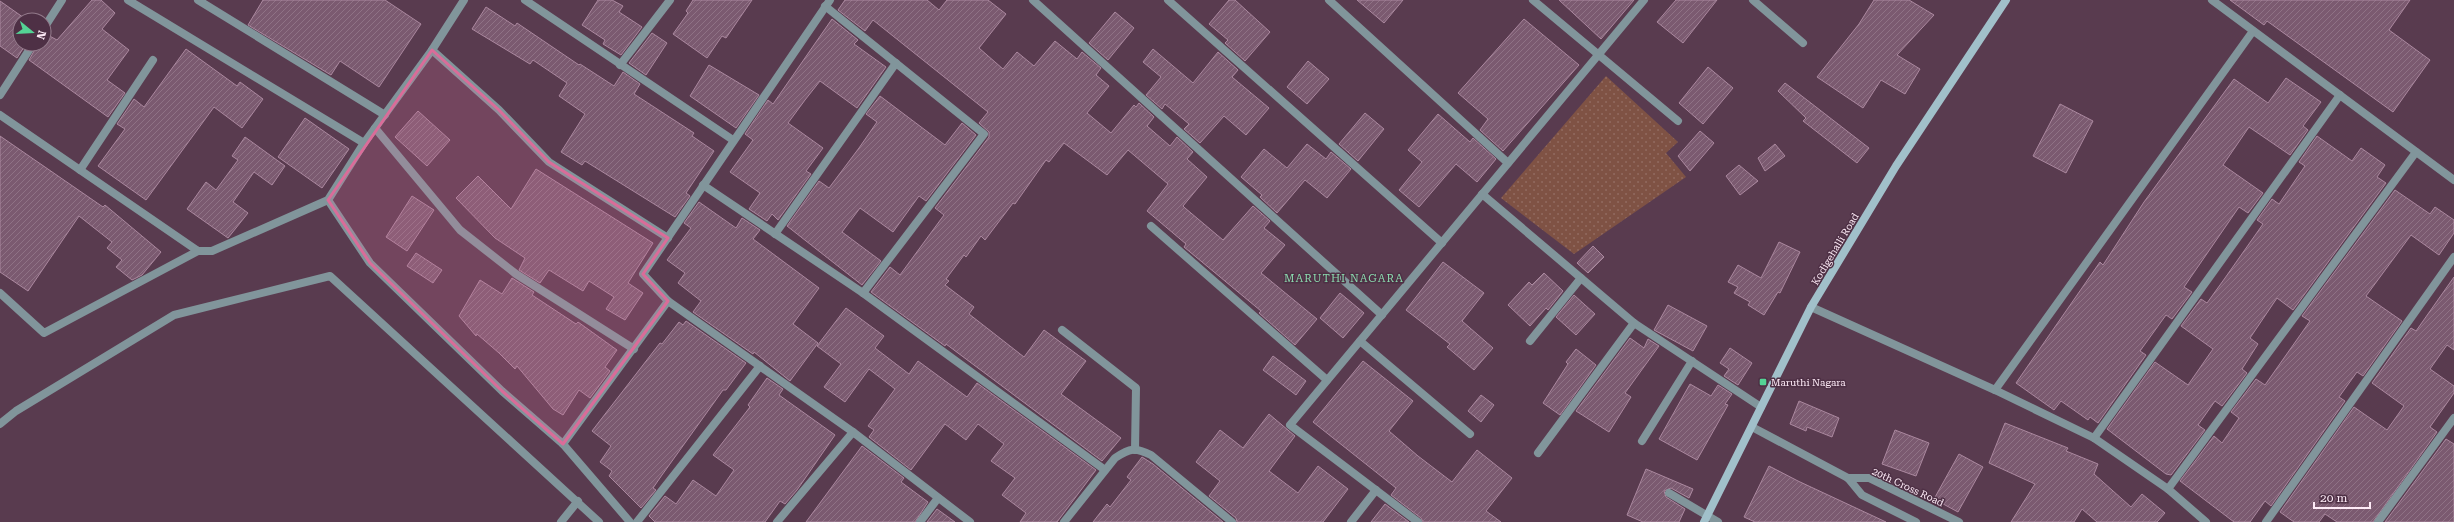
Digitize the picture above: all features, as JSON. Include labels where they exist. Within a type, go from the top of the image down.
[{"type":"main road","name":"Kodigehalli Road","points":[[1705,519],[1812,307],[1896,166],[2006,0]]},
{"type":"street","points":[[52,16],[62,0]]},
{"type":"street","points":[[128,0],[364,143]]},
{"type":"street","points":[[198,0],[385,115]]},
{"type":"street","points":[[0,293],[44,333],[198,251],[212,251],[328,200],[364,143],[432,50],[464,0]]},
{"type":"street","points":[[525,0],[733,140]]},
{"type":"street","points":[[620,65],[670,0]]},
{"type":"street","points":[[1033,0],[1382,315]]},
{"type":"street","points":[[1168,0],[1442,243]]},
{"type":"street","points":[[1329,0],[1508,163]]},
{"type":"street","points":[[1533,0],[1598,56],[1678,121]]},
{"type":"street","points":[[1418,522],[1290,425],[1644,0]]},
{"type":"street","points":[[1753,0],[1803,43]]},
{"type":"street","points":[[2212,0],[2454,180]]},
{"type":"street","points":[[863,293],[984,134],[896,64],[828,3],[733,140],[643,274],[668,301],[853,432],[970,522]]},
{"type":"street","points":[[1995,390],[2253,31]]},
{"type":"street","points":[[432,50],[499,110],[549,162],[668,238]]},
{"type":"street","points":[[0,96],[28,52]]},
{"type":"street","points":[[80,170],[153,60]]},
{"type":"street","points":[[775,234],[896,64]]},
{"type":"street","points":[[2094,438],[2340,95]]},
{"type":"street","points":[[0,115],[198,251]]},
{"type":"street","points":[[375,128],[460,230],[516,274],[634,349]]},
{"type":"street","points":[[2168,489],[2416,152]]},
{"type":"street","points":[[703,185],[863,293],[1104,470]]},
{"type":"street","points":[[1482,194],[1634,323],[1761,407]]},
{"type":"street","points":[[328,200],[370,264],[502,391],[563,444],[630,522]]},
{"type":"street","points":[[1151,226],[1327,380]]},
{"type":"street","points":[[2266,522],[2454,257]]},
{"type":"street","points":[[0,424],[16,411],[174,316],[330,276],[578,501],[599,522]]},
{"type":"street","points":[[1530,341],[1581,278]]},
{"type":"street","points":[[563,444],[668,301]]},
{"type":"street","points":[[1812,307],[1995,390],[2094,438],[2168,489],[2206,522]]},
{"type":"street","points":[[1538,453],[1634,323]]},
{"type":"street","points":[[1062,330],[1136,388],[1135,450]]},
{"type":"street","points":[[1360,341],[1470,434]]},
{"type":"street","points":[[1642,441],[1692,361]]},
{"type":"street","points":[[637,522],[760,366]]},
{"type":"street","points":[[2378,522],[2454,418]]},
{"type":"street","name":"20th Cross Road","points":[[1752,427],[1848,478],[1862,495],[1916,522]]},
{"type":"street","points":[[777,522],[853,432]]},
{"type":"street","points":[[1064,522],[1115,458],[1125,451],[1139,449],[1151,455],[1232,522]]},
{"type":"street","name":"20th Cross Road","points":[[1848,478],[1868,478],[1959,522]]},
{"type":"street","points":[[1351,522],[1376,490]]},
{"type":"street","points":[[1669,494],[1705,519],[1718,522]]},
{"type":"street","points":[[920,522],[938,498]]},
{"type":"street","points":[[561,522],[578,501]]},
{"type":"highlighted area","points":[[432,50],[499,110],[549,162],[668,238],[643,274],[668,301],[563,444],[502,391],[370,263],[328,200]]},
{"type":"shaded area","points":[[1606,76],[1678,142],[1666,153],[1686,177],[1574,254],[1501,198]]},
{"type":"building","points":[[92,0],[101,0],[115,13],[102,29],[129,50],[107,80],[125,93],[108,117],[29,60],[34,52],[52,52],[52,37],[57,40]]},
{"type":"building","points":[[263,0],[385,0],[421,24],[379,87],[340,61],[331,75],[248,25]]},
{"type":"building","points":[[598,0],[612,0],[623,6],[619,12],[642,27],[621,55],[603,44],[605,40],[582,25]]},
{"type":"building","points":[[693,0],[752,0],[726,38],[722,36],[707,58],[673,34],[688,13],[686,11]]},
{"type":"building","points":[[845,0],[927,0],[939,10],[947,0],[988,0],[1006,14],[979,48],[1003,69],[1017,52],[1034,66],[1055,41],[1077,59],[1082,52],[1101,68],[1096,75],[1109,86],[1087,113],[1111,133],[1134,105],[1136,107],[1139,103],[1154,117],[1147,126],[1170,146],[1177,137],[1193,152],[1187,159],[1207,177],[1183,206],[1223,240],[1253,206],[1270,221],[1264,228],[1285,245],[1261,273],[1317,319],[1295,345],[1259,313],[1261,311],[1184,247],[1186,244],[1147,211],[1168,184],[1128,150],[1107,175],[1064,143],[1049,162],[1046,160],[1015,204],[1013,203],[985,240],[981,236],[966,257],[964,255],[946,279],[949,281],[945,285],[974,307],[969,314],[1024,357],[1044,330],[1086,361],[1061,394],[1121,438],[1102,461],[946,344],[945,346],[871,292],[890,267],[900,275],[944,215],[935,208],[989,137],[989,132],[979,123],[988,112],[873,20],[865,31],[838,10]]},
{"type":"building","points":[[1229,0],[1235,0],[1270,32],[1245,61],[1225,43],[1228,40],[1209,24]]},
{"type":"building","points":[[1357,0],[1403,0],[1384,23]]},
{"type":"building","points":[[1559,0],[1634,0],[1601,39]]},
{"type":"building","points":[[1676,0],[1717,0],[1683,43],[1657,22]]},
{"type":"building","points":[[1874,0],[1909,0],[1934,15],[1897,55],[1920,69],[1905,94],[1881,80],[1863,108],[1817,77],[1859,24]]},
{"type":"building","points":[[2230,0],[2410,0],[2389,30],[2430,60],[2393,112],[2267,21],[2264,25]]},
{"type":"building","points":[[0,1],[16,12],[12,12],[12,52],[21,52],[17,58],[0,46]]},
{"type":"building","points":[[486,7],[515,26],[517,23],[579,65],[580,64],[614,86],[623,72],[640,84],[634,94],[694,133],[692,136],[714,151],[686,193],[690,196],[675,217],[585,161],[582,165],[561,152],[585,114],[559,96],[567,83],[533,60],[530,64],[472,29]]},
{"type":"building","points":[[1115,12],[1134,28],[1108,60],[1089,43]]},
{"type":"building","points":[[832,19],[858,40],[854,44],[886,67],[857,108],[820,81],[805,100],[788,123],[823,148],[806,171],[811,174],[778,220],[772,214],[767,221],[749,209],[760,193],[730,172],[753,140],[745,134],[768,100],[773,104]]},
{"type":"building","points":[[1524,19],[1579,65],[1503,151],[1480,130],[1488,119],[1458,93]]},
{"type":"building","points":[[652,33],[667,43],[646,75],[629,63]]},
{"type":"building","points":[[186,49],[237,86],[240,82],[263,99],[242,128],[214,107],[146,200],[98,166],[125,129],[117,124],[134,99],[144,107]]},
{"type":"building","points":[[1153,49],[1193,83],[1218,52],[1238,70],[1232,77],[1269,108],[1246,135],[1224,116],[1200,143],[1184,129],[1189,124],[1165,104],[1162,109],[1146,95],[1161,77],[1143,62]]},
{"type":"building","points":[[1308,61],[1329,79],[1307,104],[1287,87]]},
{"type":"building","points":[[709,65],[759,95],[736,128],[690,96]]},
{"type":"building","points":[[1708,67],[1733,88],[1703,124],[1679,103]]},
{"type":"building","points":[[2286,78],[2321,102],[2303,126],[2308,130],[2290,155],[2249,127],[2223,165],[2263,193],[2248,213],[2239,207],[2184,287],[2192,292],[2172,319],[2166,315],[2140,351],[2146,355],[2098,423],[2090,417],[2088,420],[2061,401],[2054,410],[2016,383],[2100,262],[2103,265],[2144,202],[2234,79],[2268,103]]},
{"type":"building","points":[[1785,83],[1869,148],[1857,163],[1803,121],[1806,118],[1778,91]]},
{"type":"building","points":[[880,96],[945,145],[962,123],[976,135],[926,201],[919,196],[893,232],[860,208],[842,232],[881,261],[862,285],[787,226],[819,181],[829,188],[859,148],[877,122],[866,114]]},
{"type":"building","points":[[2060,104],[2093,121],[2066,173],[2033,156]]},
{"type":"building","points":[[418,111],[450,140],[427,166],[395,137]]},
{"type":"building","points":[[1365,113],[1384,129],[1358,161],[1339,144]]},
{"type":"building","points":[[1438,114],[1470,142],[1473,138],[1496,159],[1477,182],[1456,164],[1419,207],[1399,190],[1422,162],[1408,150]]},
{"type":"building","points":[[305,118],[349,149],[322,188],[278,157]]},
{"type":"building","points":[[1700,131],[1714,143],[1690,171],[1678,156]]},
{"type":"building","points":[[0,136],[103,207],[105,205],[161,252],[142,275],[132,280],[116,267],[122,260],[107,248],[112,242],[79,216],[28,291],[0,272]]},
{"type":"building","points":[[2317,136],[2352,161],[2361,148],[2385,165],[2377,177],[2386,183],[2293,310],[2277,298],[2250,338],[2258,344],[2242,369],[2247,373],[2222,406],[2215,401],[2198,425],[2205,430],[2171,475],[2166,474],[2107,429],[2155,362],[2188,385],[2213,349],[2181,326],[2201,299],[2207,303],[2225,278],[2263,224],[2257,220],[2272,199],[2279,204],[2305,166],[2299,162]]},
{"type":"building","points":[[245,137],[285,166],[272,185],[254,172],[233,202],[248,213],[228,238],[187,209],[206,182],[216,190],[238,160],[232,156]]},
{"type":"building","points":[[1307,144],[1326,159],[1331,152],[1351,169],[1327,198],[1305,180],[1277,213],[1260,197],[1262,195],[1241,177],[1264,149],[1287,168]]},
{"type":"building","points":[[1775,144],[1785,156],[1765,171],[1758,158]]},
{"type":"building","points":[[1739,165],[1758,181],[1740,195],[1726,176]]},
{"type":"building","points":[[536,169],[653,243],[628,283],[643,293],[625,320],[606,309],[614,297],[589,281],[583,291],[549,270],[540,283],[519,270],[525,258],[495,238],[456,198],[478,176],[511,209]]},
{"type":"building","points":[[2395,190],[2430,214],[2435,207],[2454,220],[2454,233],[2439,255],[2411,235],[2366,296],[2402,321],[2363,376],[2357,372],[2339,397],[2345,401],[2271,506],[2265,501],[2250,522],[2234,522],[2180,481],[2214,436],[2222,443],[2239,418],[2231,412],[2256,379],[2265,385],[2310,321],[2302,316]]},
{"type":"building","points":[[412,196],[434,210],[407,251],[386,237]]},
{"type":"building","points":[[699,202],[736,228],[742,218],[760,230],[753,239],[819,288],[793,324],[818,343],[790,381],[754,352],[753,354],[693,312],[701,301],[678,283],[685,273],[667,260],[691,228],[684,223]]},
{"type":"building","points":[[1779,242],[1800,252],[1780,293],[1778,292],[1764,315],[1748,305],[1750,302],[1734,293],[1738,287],[1728,282],[1738,265],[1761,278]]},
{"type":"building","points":[[1593,246],[1604,257],[1588,273],[1577,263]]},
{"type":"building","points":[[416,253],[442,270],[433,283],[407,266]]},
{"type":"building","points":[[1443,262],[1484,293],[1462,321],[1493,348],[1474,370],[1447,347],[1450,344],[1406,310]]},
{"type":"building","points":[[1544,273],[1563,291],[1548,310],[1546,308],[1530,326],[1508,305],[1529,282],[1532,285]]},
{"type":"building","points":[[2454,277],[2454,350],[2447,345],[2430,369],[2454,386],[2454,393],[2430,427],[2437,432],[2373,522],[2337,522],[2325,514],[2319,522],[2294,522],[2280,512],[2354,407],[2387,430],[2404,406],[2372,383],[2411,328],[2416,331]]},
{"type":"building","points":[[512,278],[534,292],[532,295],[576,324],[578,322],[617,350],[605,367],[610,371],[590,398],[579,390],[563,415],[553,409],[517,366],[515,369],[477,334],[476,336],[459,316],[480,280],[502,294]]},
{"type":"building","points":[[1340,293],[1364,313],[1343,338],[1320,318]]},
{"type":"building","points":[[1574,295],[1595,314],[1576,335],[1556,317]]},
{"type":"building","points":[[1668,305],[1707,326],[1693,351],[1654,330]]},
{"type":"building","points":[[846,308],[884,336],[875,348],[909,374],[918,361],[967,397],[977,383],[1096,470],[1057,522],[1020,522],[1026,513],[1002,495],[1015,478],[991,461],[1004,444],[978,424],[966,440],[945,424],[911,470],[869,437],[874,430],[868,426],[895,389],[869,369],[845,402],[824,387],[841,364],[817,346]]},
{"type":"building","points":[[686,321],[746,363],[726,390],[723,390],[653,488],[656,490],[641,508],[609,476],[612,471],[600,462],[611,446],[592,431],[660,343],[662,344],[679,322],[683,325]]},
{"type":"building","points":[[1630,338],[1644,348],[1648,339],[1659,346],[1625,393],[1631,397],[1609,432],[1576,411]]},
{"type":"building","points":[[1730,348],[1752,363],[1738,385],[1724,376],[1729,369],[1720,363]]},
{"type":"building","points":[[1576,349],[1596,365],[1560,415],[1543,403],[1568,364],[1566,362]]},
{"type":"building","points":[[1273,356],[1306,381],[1296,395],[1263,370]]},
{"type":"building","points":[[1363,361],[1413,401],[1389,431],[1418,456],[1452,482],[1477,450],[1512,478],[1486,511],[1501,522],[1423,522],[1421,518],[1391,495],[1396,488],[1313,422]]},
{"type":"building","points":[[767,378],[783,389],[779,395],[835,435],[797,490],[785,504],[780,501],[765,522],[655,522],[649,516],[665,496],[676,504],[693,480],[716,496],[734,470],[713,455],[750,407],[748,405]]},
{"type":"building","points":[[1690,384],[1711,396],[1718,385],[1732,394],[1725,404],[1728,405],[1697,460],[1659,439]]},
{"type":"building","points":[[1481,395],[1494,405],[1481,422],[1468,411]]},
{"type":"building","points":[[1799,401],[1839,418],[1832,437],[1807,427],[1806,431],[1790,424]]},
{"type":"building","points":[[1269,414],[1295,436],[1269,471],[1298,493],[1318,466],[1348,489],[1323,522],[1237,522],[1236,518],[1209,496],[1220,481],[1196,462],[1220,430],[1243,448]]},
{"type":"building","points":[[2005,423],[2068,448],[2066,451],[2098,464],[2094,474],[2131,507],[2142,494],[2165,513],[2157,522],[2097,522],[2082,509],[2074,522],[2011,522],[2035,484],[1989,463]]},
{"type":"building","points":[[1895,430],[1929,443],[1916,476],[1882,464]]},
{"type":"building","points":[[2446,439],[2454,444],[2454,522],[2385,522]]},
{"type":"building","points":[[862,446],[904,478],[901,482],[928,502],[915,522],[806,522]]},
{"type":"building","points":[[1959,454],[1983,467],[1958,512],[1934,499]]},
{"type":"building","points":[[1142,457],[1153,464],[1223,522],[1093,522],[1107,504],[1110,507],[1131,480],[1127,477]]},
{"type":"building","points":[[1769,466],[1886,522],[1755,522],[1744,517]]},
{"type":"building","points":[[1646,469],[1693,489],[1689,498],[1671,488],[1664,491],[1666,497],[1685,509],[1679,522],[1643,522],[1627,515]]},
{"type":"building","points":[[1385,504],[1409,522],[1371,522]]},
{"type":"building","points":[[937,509],[955,522],[927,522]]},
{"type":"place","name":"Maruthi Nagara","points":[[1763,382]]},
{"type":"district","name":"MARUTHI NAGARA","points":[[1344,278]]}]
